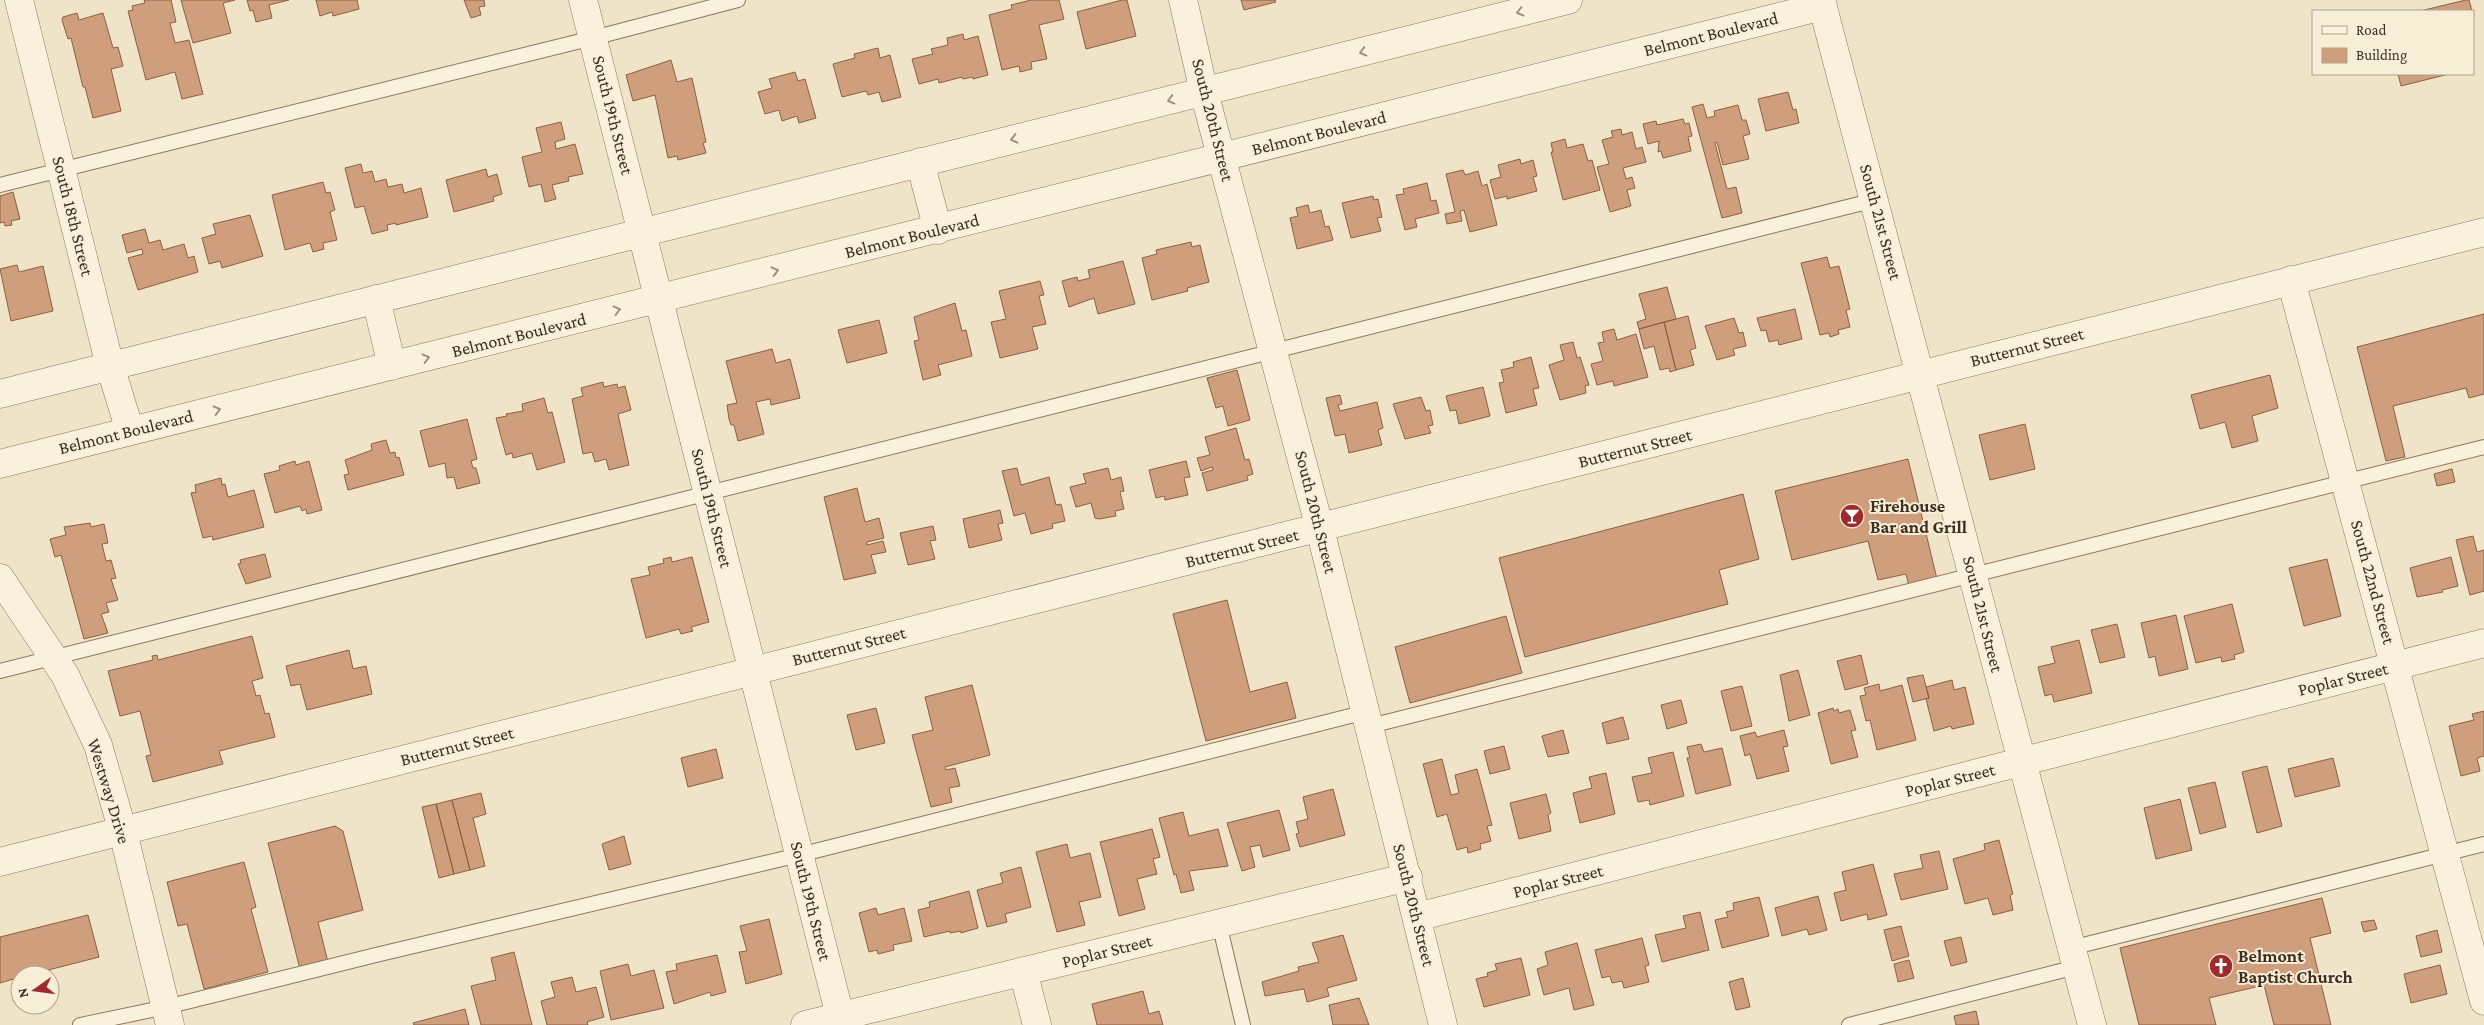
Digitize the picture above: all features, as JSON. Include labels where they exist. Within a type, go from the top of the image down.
[{"type":"street","name":"South 18th Street","points":[[19,0],[110,366],[130,431]]},
{"type":"street","name":"South 19th Street","points":[[583,0],[841,1020]]},
{"type":"street","name":"South 20th Street","points":[[1183,0],[1204,92],[1320,529],[1408,877],[1443,1025]]},
{"type":"street","points":[[0,394],[642,231],[1568,0]]},
{"type":"street","name":"Belmont Boulevard","points":[[0,464],[938,230],[1822,3]]},
{"type":"street","name":"South 21st Street","points":[[1822,3],[1921,375],[2020,762],[2092,1025]]},
{"type":"street","points":[[920,162],[938,230]]},
{"type":"street","name":"Butternut Street","points":[[0,862],[753,670],[1320,529],[2484,232]]},
{"type":"street","name":"South 22nd Street","points":[[2291,280],[2484,1001]]},
{"type":"street","points":[[376,298],[392,366]]},
{"type":"street","name":"Westway Drive","points":[[0,578],[66,675],[98,745],[123,832],[168,1016]]},
{"type":"street","name":"Poplar Street","points":[[1417,917],[2484,643]]},
{"type":"street","name":"Poplar Street","points":[[805,1025],[841,1020],[1023,971],[1408,877]]},
{"type":"street","points":[[1023,971],[1037,1025]]},
{"type":"lane","points":[[0,185],[593,38],[738,0]]},
{"type":"lane","points":[[0,671],[1875,200]]},
{"type":"lane","points":[[80,1025],[168,1016],[371,956],[1972,575],[2484,447]]},
{"type":"lane","points":[[1849,1025],[2074,958],[2484,844]]},
{"type":"lane","points":[[1219,924],[1243,1025]]},
{"type":"building","points":[[144,0],[171,0],[176,22],[170,23],[175,43],[189,40],[203,94],[182,99],[175,72],[146,80],[128,11],[133,10],[132,6],[145,3]]},
{"type":"building","points":[[181,0],[235,0],[223,3],[231,33],[193,43]]},
{"type":"building","points":[[247,0],[289,0],[269,5],[272,18],[256,22],[253,10],[250,11]]},
{"type":"building","points":[[316,0],[357,0],[359,9],[333,16],[332,12],[320,16]]},
{"type":"building","points":[[464,0],[484,0],[485,6],[479,7],[481,15],[471,18]]},
{"type":"building","points":[[1031,0],[1059,0],[1064,19],[1039,25],[1047,59],[1031,62],[1032,69],[1020,72],[1019,66],[1002,70],[989,15],[1012,9],[1011,5]]},
{"type":"building","points":[[1127,0],[1136,36],[1086,49],[1077,12]]},
{"type":"building","points":[[1241,0],[1275,0],[1276,2],[1244,10]]},
{"type":"building","points":[[2469,0],[2472,10],[2424,10]]},
{"type":"building","points":[[77,13],[79,20],[103,13],[113,48],[118,47],[123,66],[111,69],[121,111],[93,118],[71,38],[68,39],[62,20],[63,17]]},
{"type":"building","points":[[963,34],[964,40],[978,36],[988,75],[973,79],[973,77],[963,79],[962,77],[939,83],[938,79],[919,84],[912,59],[933,54],[931,49],[948,45],[947,38]]},
{"type":"building","points":[[878,48],[880,58],[890,55],[901,97],[882,102],[879,92],[868,95],[866,91],[842,97],[833,64],[855,58],[854,54]]},
{"type":"building","points":[[671,60],[677,82],[692,78],[706,142],[703,143],[706,153],[678,160],[677,156],[668,158],[655,95],[633,101],[626,75]]},
{"type":"building","points":[[795,72],[798,81],[805,79],[816,118],[799,123],[797,116],[782,121],[779,110],[765,114],[758,92],[772,88],[769,79]]},
{"type":"building","points":[[2398,75],[2445,75],[2401,86]]},
{"type":"building","points":[[1788,92],[1793,110],[1796,109],[1799,123],[1766,131],[1758,99]]},
{"type":"building","points":[[1703,104],[1707,118],[1715,116],[1714,111],[1738,105],[1742,120],[1746,120],[1750,134],[1743,136],[1749,159],[1723,165],[1717,142],[1715,143],[1727,189],[1736,187],[1742,213],[1722,218],[1692,107]]},
{"type":"building","points":[[1683,119],[1685,124],[1689,123],[1692,136],[1688,137],[1691,151],[1663,158],[1661,151],[1658,152],[1659,141],[1648,144],[1643,124],[1656,121],[1657,125]]},
{"type":"building","points":[[561,122],[565,139],[555,142],[556,149],[575,144],[583,174],[568,177],[569,181],[552,185],[556,199],[545,202],[541,184],[529,187],[522,157],[542,152],[536,128]]},
{"type":"building","points":[[1621,129],[1622,135],[1632,132],[1636,149],[1642,147],[1646,162],[1623,168],[1626,179],[1632,177],[1635,188],[1627,190],[1631,206],[1610,212],[1597,167],[1609,164],[1602,140],[1613,137],[1611,131]]},
{"type":"building","points":[[1565,139],[1567,148],[1583,144],[1588,161],[1592,160],[1600,190],[1563,200],[1551,152],[1553,152],[1551,143]]},
{"type":"building","points":[[1520,159],[1521,164],[1533,160],[1537,176],[1533,177],[1537,191],[1507,199],[1507,196],[1495,199],[1490,180],[1501,177],[1498,165]]},
{"type":"building","points":[[361,164],[363,173],[372,171],[375,182],[386,179],[388,187],[402,184],[404,193],[421,188],[428,217],[396,225],[396,223],[387,225],[388,230],[372,234],[364,206],[355,208],[345,168]]},
{"type":"building","points":[[486,169],[488,177],[497,174],[502,194],[493,197],[494,201],[454,212],[446,180]]},
{"type":"building","points":[[1463,170],[1465,175],[1478,171],[1482,186],[1487,184],[1497,225],[1470,232],[1464,210],[1460,211],[1462,221],[1447,224],[1445,214],[1455,212],[1446,174]]},
{"type":"building","points":[[323,182],[326,193],[330,192],[335,210],[330,212],[337,240],[323,243],[324,249],[313,252],[310,243],[285,250],[272,195]]},
{"type":"building","points":[[1427,183],[1431,201],[1436,200],[1439,213],[1415,219],[1417,227],[1405,230],[1396,195],[1404,194],[1403,189]]},
{"type":"building","points":[[13,192],[20,219],[11,221],[12,225],[5,226],[4,222],[0,223],[0,196]]},
{"type":"building","points":[[1373,196],[1374,200],[1378,199],[1382,217],[1377,218],[1381,231],[1351,238],[1342,203]]},
{"type":"building","points":[[1308,205],[1310,213],[1321,210],[1325,227],[1329,226],[1333,240],[1297,249],[1290,218],[1298,216],[1296,208]]},
{"type":"building","points":[[250,215],[263,256],[222,268],[220,261],[209,264],[202,238],[216,234],[213,224]]},
{"type":"building","points":[[145,229],[149,243],[160,240],[163,250],[184,244],[188,258],[194,256],[198,272],[138,290],[128,258],[143,254],[142,249],[127,253],[122,235]]},
{"type":"building","points":[[1191,242],[1192,247],[1200,245],[1209,282],[1187,288],[1188,291],[1152,300],[1142,258],[1157,254],[1156,250]]},
{"type":"building","points":[[1827,257],[1830,268],[1839,266],[1850,309],[1846,310],[1850,327],[1838,330],[1839,334],[1830,337],[1829,333],[1820,335],[1801,263]]},
{"type":"building","points":[[1123,261],[1135,304],[1098,314],[1094,298],[1069,307],[1062,281],[1077,277],[1078,281],[1090,278],[1088,270]]},
{"type":"building","points":[[17,265],[19,272],[43,266],[53,311],[11,321],[0,269]]},
{"type":"building","points":[[1040,281],[1044,295],[1039,296],[1046,324],[1032,327],[1038,349],[1000,358],[991,322],[1006,319],[999,291]]},
{"type":"building","points":[[1667,287],[1676,319],[1639,329],[1637,322],[1646,319],[1639,294]]},
{"type":"building","points":[[955,303],[962,331],[966,330],[972,356],[938,365],[941,375],[923,380],[914,341],[919,340],[914,317]]},
{"type":"building","points":[[1795,309],[1802,339],[1779,345],[1778,340],[1769,342],[1766,330],[1761,331],[1757,318]]},
{"type":"building","points":[[2484,314],[2484,394],[2469,398],[2466,388],[2393,406],[2405,457],[2386,461],[2357,347]]},
{"type":"building","points":[[1688,316],[1696,348],[1690,350],[1694,365],[1676,370],[1664,322]]},
{"type":"building","points":[[1734,318],[1739,333],[1743,332],[1746,346],[1733,349],[1735,355],[1717,360],[1705,326]]},
{"type":"building","points":[[879,320],[887,353],[847,363],[838,330]]},
{"type":"building","points":[[1664,322],[1676,370],[1670,372],[1669,368],[1660,370],[1654,346],[1644,349],[1639,329]]},
{"type":"building","points":[[1614,329],[1617,340],[1636,334],[1648,377],[1614,386],[1613,381],[1597,385],[1591,364],[1603,361],[1598,343],[1604,342],[1602,332]]},
{"type":"building","points":[[1573,342],[1577,358],[1580,357],[1589,385],[1585,386],[1586,393],[1560,400],[1549,365],[1564,360],[1560,345]]},
{"type":"building","points":[[772,349],[776,363],[790,359],[800,398],[771,405],[770,399],[756,402],[764,434],[738,441],[734,425],[731,425],[729,419],[727,405],[737,403],[726,361]]},
{"type":"building","points":[[1531,357],[1539,388],[1533,389],[1537,405],[1506,413],[1499,383],[1504,382],[1501,370],[1514,367],[1513,362]]},
{"type":"building","points":[[1237,370],[1250,420],[1228,426],[1223,406],[1216,408],[1207,378]]},
{"type":"building","points":[[2270,375],[2278,408],[2252,416],[2258,441],[2232,448],[2225,422],[2200,429],[2191,395]]},
{"type":"building","points":[[603,382],[604,387],[617,384],[618,388],[625,386],[631,410],[618,414],[629,465],[609,470],[606,459],[595,462],[592,452],[583,454],[572,399],[583,396],[581,388]]},
{"type":"building","points":[[1483,387],[1490,416],[1459,424],[1456,410],[1450,411],[1446,396]]},
{"type":"building","points":[[1340,395],[1342,404],[1338,405],[1340,411],[1377,402],[1383,428],[1378,430],[1382,445],[1349,453],[1345,434],[1335,436],[1326,398]]},
{"type":"building","points":[[1421,397],[1426,411],[1430,410],[1433,425],[1428,426],[1431,433],[1405,439],[1393,404]]},
{"type":"building","points":[[544,398],[548,413],[552,412],[565,462],[537,470],[532,453],[513,458],[512,453],[506,455],[496,418],[523,411],[522,404]]},
{"type":"building","points":[[467,419],[477,459],[471,461],[473,468],[476,468],[480,483],[457,489],[454,477],[447,478],[445,463],[429,467],[420,431]]},
{"type":"building","points":[[2025,424],[2035,469],[1990,480],[1979,435]]},
{"type":"building","points":[[1236,428],[1245,460],[1249,459],[1253,474],[1247,476],[1248,480],[1207,491],[1202,473],[1213,470],[1212,467],[1201,471],[1197,458],[1210,455],[1205,437]]},
{"type":"building","points":[[386,440],[390,453],[395,452],[396,458],[399,457],[404,475],[348,490],[344,475],[349,474],[345,460],[372,450],[371,444]]},
{"type":"building","name":"Firehouse Bar and Grill","points":[[1908,459],[1937,579],[1909,586],[1906,574],[1878,580],[1868,541],[1792,560],[1775,491]]},
{"type":"building","points":[[295,461],[296,465],[309,461],[322,510],[307,514],[306,509],[302,511],[300,506],[275,513],[264,474],[280,470],[279,466]]},
{"type":"building","points":[[1186,461],[1190,477],[1184,478],[1188,495],[1165,500],[1164,496],[1156,498],[1149,470]]},
{"type":"building","points":[[1017,468],[1021,485],[1049,477],[1056,505],[1061,504],[1065,521],[1052,524],[1053,528],[1031,534],[1025,513],[1014,516],[1002,471]]},
{"type":"building","points":[[1108,468],[1111,480],[1121,477],[1124,491],[1120,492],[1124,509],[1115,511],[1116,516],[1099,519],[1095,518],[1091,503],[1076,507],[1070,487],[1086,483],[1083,474]]},
{"type":"building","points":[[2452,469],[2455,482],[2437,486],[2434,474]]},
{"type":"building","points":[[221,478],[222,485],[225,484],[228,497],[254,490],[264,527],[213,540],[212,536],[203,538],[191,493],[196,492],[195,485]]},
{"type":"building","points":[[857,488],[865,522],[879,518],[884,538],[867,542],[867,545],[883,541],[886,552],[871,555],[876,573],[844,580],[824,497]]},
{"type":"building","points":[[1743,494],[1759,559],[1719,570],[1728,604],[1525,657],[1499,558]]},
{"type":"building","points":[[1000,510],[1003,523],[998,524],[1002,540],[969,548],[963,519]]},
{"type":"building","points":[[90,523],[91,527],[104,524],[108,543],[102,544],[106,561],[111,560],[116,578],[111,579],[118,600],[106,603],[109,612],[101,614],[108,633],[84,639],[61,555],[55,557],[50,539],[66,535],[64,527]]},
{"type":"building","points":[[933,526],[936,540],[930,541],[935,559],[908,565],[900,533]]},
{"type":"building","points":[[2473,536],[2477,552],[2484,550],[2484,591],[2470,595],[2456,540]]},
{"type":"building","points":[[265,554],[271,577],[246,584],[238,564],[241,563],[240,560]]},
{"type":"building","points":[[671,557],[672,562],[692,557],[709,622],[691,627],[693,631],[681,634],[679,629],[646,638],[631,579],[650,575],[648,567],[664,563],[663,559]]},
{"type":"building","points":[[2451,557],[2458,586],[2442,590],[2443,592],[2417,597],[2410,568]]},
{"type":"building","points":[[2327,559],[2341,616],[2304,626],[2289,568]]},
{"type":"building","points":[[1227,600],[1250,692],[1287,682],[1296,718],[1206,741],[1173,614]]},
{"type":"building","points":[[2232,604],[2244,652],[2234,655],[2235,659],[2222,662],[2221,657],[2196,663],[2184,616]]},
{"type":"building","points":[[2176,615],[2188,669],[2159,676],[2155,656],[2149,658],[2141,623]]},
{"type":"building","points":[[1506,616],[1522,673],[1410,703],[1395,647]]},
{"type":"building","points":[[2117,624],[2125,657],[2100,663],[2091,630]]},
{"type":"building","points":[[252,636],[263,678],[252,681],[256,696],[260,695],[265,714],[269,713],[275,737],[219,751],[223,764],[153,782],[146,756],[151,755],[140,711],[120,716],[108,671],[153,660],[152,656],[157,655],[158,660]]},
{"type":"building","points":[[2079,640],[2092,693],[2054,702],[2052,694],[2045,696],[2038,667],[2055,663],[2051,647]]},
{"type":"building","points":[[349,650],[353,669],[366,666],[372,694],[307,710],[300,684],[291,686],[286,666]]},
{"type":"building","points":[[1861,655],[1868,684],[1845,690],[1837,661]]},
{"type":"building","points":[[1798,670],[1810,715],[1789,721],[1780,675]]},
{"type":"building","points":[[1923,675],[1929,698],[1913,702],[1907,678]]},
{"type":"building","points":[[1952,680],[1954,690],[1965,687],[1974,724],[1952,729],[1951,726],[1934,731],[1926,699],[1929,698],[1926,687]]},
{"type":"building","points":[[1879,684],[1880,691],[1902,685],[1916,740],[1877,750],[1870,720],[1866,721],[1860,696],[1866,695],[1864,688]]},
{"type":"building","points":[[972,685],[990,755],[945,767],[946,770],[955,768],[960,786],[949,788],[952,802],[931,807],[912,735],[933,730],[925,697]]},
{"type":"building","points":[[1742,686],[1752,726],[1731,731],[1721,691]]},
{"type":"building","points":[[1681,700],[1687,723],[1667,729],[1661,705]]},
{"type":"building","points":[[876,708],[885,743],[856,750],[847,715]]},
{"type":"building","points":[[1833,708],[1834,711],[1838,709],[1839,713],[1850,710],[1856,730],[1851,731],[1858,757],[1831,764],[1818,713]]},
{"type":"building","points":[[2484,711],[2484,756],[2477,758],[2480,771],[2461,776],[2449,726],[2474,720],[2472,714]]},
{"type":"building","points":[[1623,717],[1629,739],[1607,744],[1602,723]]},
{"type":"building","points":[[1563,730],[1569,753],[1548,757],[1542,736]]},
{"type":"building","points":[[1784,730],[1788,746],[1783,747],[1789,771],[1757,779],[1750,754],[1745,756],[1740,736],[1755,732],[1757,737]]},
{"type":"building","points":[[1701,744],[1704,752],[1722,748],[1731,785],[1696,794],[1687,758],[1690,758],[1687,747]]},
{"type":"building","points":[[1504,746],[1510,769],[1490,774],[1484,751]]},
{"type":"building","points":[[716,749],[723,778],[688,787],[681,758]]},
{"type":"building","points":[[1673,752],[1684,796],[1650,805],[1649,800],[1638,802],[1632,777],[1652,773],[1648,758]]},
{"type":"building","points":[[2333,758],[2340,786],[2295,797],[2288,769]]},
{"type":"building","points":[[1442,759],[1451,795],[1459,793],[1455,775],[1477,769],[1492,825],[1487,826],[1491,841],[1480,844],[1481,849],[1468,853],[1467,847],[1457,850],[1447,814],[1437,817],[1423,764]]},
{"type":"building","points":[[2267,766],[2282,826],[2257,833],[2242,772]]},
{"type":"building","points":[[1606,773],[1615,814],[1580,823],[1573,793],[1592,788],[1589,777]]},
{"type":"building","points":[[2215,782],[2226,827],[2200,834],[2188,788]]},
{"type":"building","points":[[1333,789],[1345,835],[1300,847],[1296,834],[1299,833],[1296,822],[1308,819],[1303,797]]},
{"type":"building","points":[[481,793],[486,814],[473,818],[485,866],[470,870],[452,800]]},
{"type":"building","points":[[1546,794],[1551,813],[1548,815],[1551,831],[1519,839],[1510,803]]},
{"type":"building","points":[[2180,799],[2192,850],[2156,859],[2144,808]]},
{"type":"building","points":[[452,800],[470,870],[454,874],[436,804]]},
{"type":"building","points":[[436,804],[454,874],[439,878],[422,807]]},
{"type":"building","points":[[1279,810],[1290,850],[1263,857],[1260,845],[1250,847],[1255,867],[1242,871],[1227,823]]},
{"type":"building","points":[[1183,812],[1189,836],[1218,829],[1228,866],[1189,871],[1194,890],[1181,893],[1176,874],[1174,875],[1159,818]]},
{"type":"building","points":[[335,826],[343,831],[363,910],[318,922],[328,962],[300,969],[268,843]]},
{"type":"building","points":[[1152,829],[1160,857],[1153,859],[1157,874],[1137,879],[1145,909],[1119,916],[1100,842]]},
{"type":"building","points":[[624,836],[631,864],[609,870],[602,844]]},
{"type":"building","points":[[1999,840],[2013,894],[2010,895],[2013,910],[1993,915],[1988,898],[1965,904],[1953,859],[1985,850],[1984,844]]},
{"type":"building","points":[[1067,844],[1070,858],[1090,853],[1101,897],[1079,902],[1085,925],[1057,932],[1036,852]]},
{"type":"building","points":[[1939,851],[1948,889],[1901,900],[1894,874],[1923,868],[1920,855]]},
{"type":"building","points":[[244,862],[256,907],[251,909],[268,972],[204,989],[187,924],[178,926],[167,882]]},
{"type":"building","points":[[1873,864],[1887,915],[1868,920],[1867,914],[1841,921],[1834,893],[1846,890],[1842,872]]},
{"type":"building","points":[[1021,867],[1031,907],[1005,914],[1007,922],[987,927],[977,890],[1003,883],[1000,873]]},
{"type":"building","points":[[969,891],[978,928],[961,933],[961,931],[950,933],[950,931],[924,937],[918,910],[930,907],[929,902]]},
{"type":"building","points":[[1818,896],[1827,930],[1809,935],[1807,929],[1782,936],[1775,908]]},
{"type":"building","points":[[1759,897],[1769,936],[1722,948],[1715,920],[1728,917],[1726,912],[1734,910],[1733,903]]},
{"type":"building","name":"Belmont Baptist Church","points":[[2322,898],[2331,933],[2310,938],[2331,1025],[2274,1025],[2264,985],[2209,998],[2216,1025],[2139,1025],[2120,948]]},
{"type":"building","points":[[876,908],[878,915],[904,908],[912,941],[893,945],[894,950],[878,954],[877,950],[869,952],[859,913]]},
{"type":"building","points":[[1700,912],[1709,950],[1662,962],[1655,935],[1686,928],[1683,916]]},
{"type":"building","points":[[88,915],[99,957],[60,967],[60,965],[10,965],[10,980],[0,983],[0,937]]},
{"type":"building","points":[[769,919],[782,974],[746,984],[739,952],[747,951],[740,926]]},
{"type":"building","points":[[2374,920],[2377,929],[2364,932],[2361,922]]},
{"type":"building","points":[[1901,926],[1909,956],[1892,961],[1884,930]]},
{"type":"building","points":[[2437,930],[2442,952],[2421,957],[2416,936]]},
{"type":"building","points":[[1343,935],[1357,980],[1327,988],[1329,996],[1307,1002],[1304,989],[1265,996],[1262,982],[1299,971],[1298,967],[1319,962],[1312,943]]},
{"type":"building","points":[[1961,937],[1967,962],[1951,966],[1944,941]]},
{"type":"building","points":[[1642,938],[1649,965],[1645,966],[1649,982],[1624,988],[1622,981],[1612,983],[1610,976],[1602,978],[1595,950]]},
{"type":"building","points":[[1577,943],[1594,1005],[1574,1010],[1569,988],[1544,995],[1537,969],[1548,965],[1545,952]]},
{"type":"building","points":[[514,952],[532,1025],[481,1025],[471,986],[496,980],[491,958]]},
{"type":"building","points":[[717,955],[726,992],[711,996],[710,992],[674,1004],[666,972],[677,970],[676,964]]},
{"type":"building","points":[[1521,958],[1530,995],[1484,1007],[1476,979],[1488,976],[1487,973],[1497,970],[1495,964]]},
{"type":"building","points":[[1909,960],[1914,978],[1898,982],[1894,964]]},
{"type":"building","points":[[628,964],[631,976],[654,970],[664,1008],[611,1020],[600,971]]},
{"type":"building","points":[[2440,965],[2447,994],[2411,1003],[2404,974]]},
{"type":"building","points":[[572,977],[576,992],[596,987],[604,1017],[587,1022],[588,1025],[547,1025],[541,1001],[555,997],[551,982]]},
{"type":"building","points":[[1743,978],[1750,1007],[1736,1010],[1729,982]]},
{"type":"building","points":[[1143,991],[1149,1014],[1159,1011],[1163,1025],[1097,1025],[1092,1004]]},
{"type":"building","points":[[1359,998],[1369,1025],[1333,1025],[1329,1005]]},
{"type":"building","points":[[465,1009],[469,1025],[414,1025],[413,1023]]},
{"type":"building","points":[[1976,1011],[1979,1025],[1956,1025],[1954,1016]]},
{"type":"place","name":"Firehouse Bar and Grill","points":[[1852,516]]},
{"type":"place","name":"Belmont Baptist Church","points":[[2221,966]]}]
